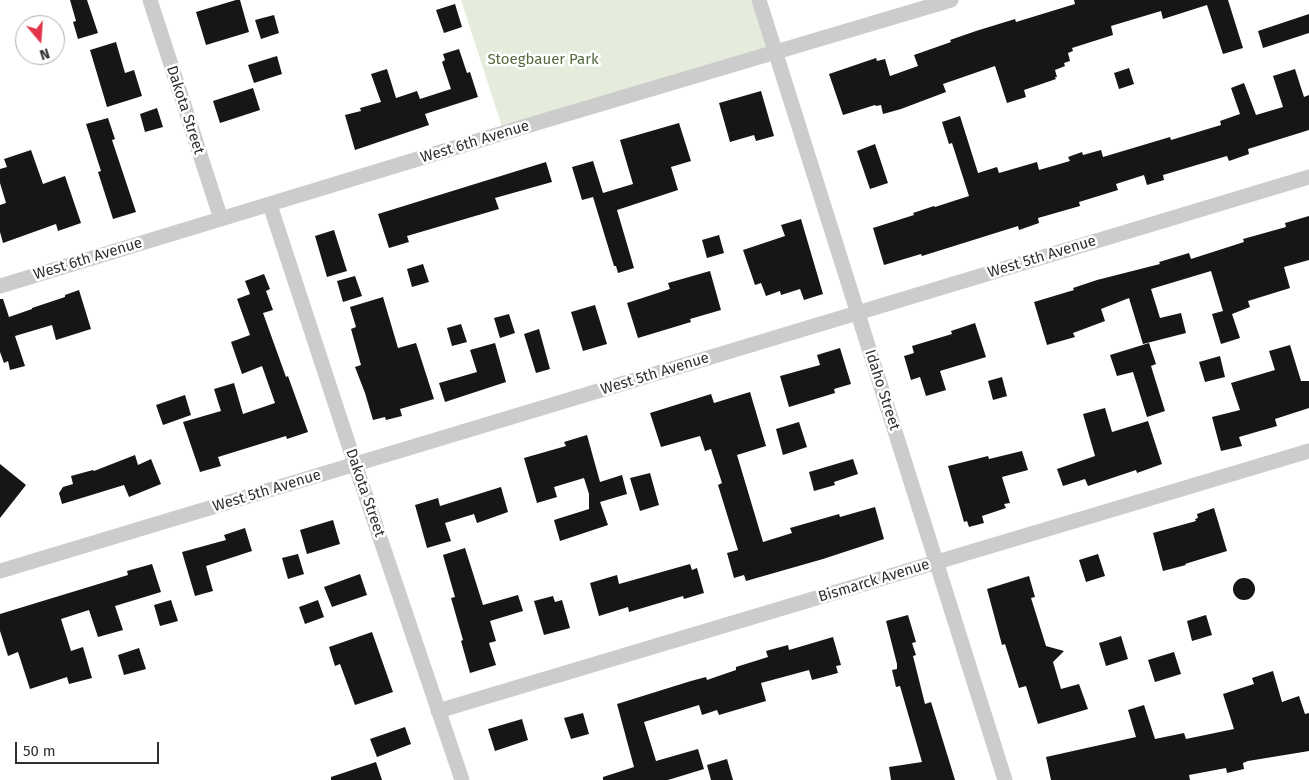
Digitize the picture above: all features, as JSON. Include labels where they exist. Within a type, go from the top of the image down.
[{"type":"street","name":"Dakota Street","points":[[150,0],[221,219]]},
{"type":"street","name":"Idaho Street","points":[[759,0],[1005,780]]},
{"type":"street","name":"West 6th Avenue","points":[[0,286],[524,127],[952,0]]},
{"type":"street","name":"West 5th Avenue","points":[[0,571],[1309,177]]},
{"type":"street","name":"Dakota Street","points":[[270,205],[462,780]]},
{"type":"street","name":"Bismarck Avenue","points":[[438,711],[1309,451]]},
{"type":"green space","name":"Stoegbauer Park","points":[[461,0],[759,0],[776,53],[504,133]]},
{"type":"building","points":[[70,0],[87,0],[98,33],[78,39],[73,22],[76,21]]},
{"type":"building","points":[[240,0],[249,32],[206,45],[196,12]]},
{"type":"building","points":[[1074,0],[1228,0],[1243,48],[1223,54],[1207,5],[1163,19],[1161,11],[1111,26],[1113,35],[1072,48],[1073,51],[1068,53],[1070,61],[1064,63],[1065,66],[1055,70],[1056,79],[1024,90],[1026,97],[1007,103],[995,66],[943,84],[946,92],[901,109],[883,114],[881,105],[875,105],[843,115],[829,74],[876,58],[877,61],[885,59],[890,76],[918,66],[914,55],[951,42],[950,40],[1015,19],[1016,22],[1075,4]]},
{"type":"building","points":[[455,4],[462,27],[444,33],[436,10]]},
{"type":"building","points":[[1309,14],[1309,33],[1263,48],[1258,31]]},
{"type":"building","points":[[274,15],[279,33],[261,39],[255,20]]},
{"type":"building","points":[[116,42],[125,73],[134,70],[142,96],[107,107],[90,50]]},
{"type":"building","points":[[459,49],[467,73],[470,72],[478,97],[425,114],[429,125],[355,150],[345,115],[361,111],[360,108],[381,102],[371,74],[387,69],[396,98],[417,91],[420,99],[451,89],[442,62],[445,60],[443,54]]},
{"type":"building","points":[[277,56],[282,74],[254,83],[248,65]]},
{"type":"building","points":[[1129,68],[1134,84],[1119,89],[1114,73]]},
{"type":"building","points":[[1295,69],[1304,97],[1309,95],[1309,130],[1248,149],[1249,154],[1229,161],[1227,156],[1163,175],[1164,180],[1147,185],[1144,175],[1116,184],[1118,190],[1079,202],[1080,206],[1038,218],[1039,223],[1019,230],[1018,226],[922,256],[921,254],[884,265],[873,228],[914,215],[913,213],[934,206],[969,196],[952,143],[949,144],[942,122],[960,116],[978,173],[997,167],[999,173],[1037,162],[1039,170],[1070,161],[1068,157],[1082,152],[1083,155],[1101,150],[1103,157],[1170,137],[1171,140],[1221,125],[1220,121],[1240,114],[1231,88],[1244,83],[1256,115],[1283,107],[1273,76]]},
{"type":"building","points":[[253,88],[260,110],[220,123],[213,101]]},
{"type":"building","points":[[761,91],[774,136],[756,141],[754,135],[730,142],[719,103]]},
{"type":"building","points":[[157,108],[163,127],[145,132],[140,114]]},
{"type":"building","points":[[108,118],[115,139],[112,140],[136,212],[113,219],[98,172],[101,171],[86,124]]},
{"type":"building","points":[[679,123],[691,161],[671,167],[678,190],[617,210],[634,268],[618,273],[616,266],[614,266],[593,197],[582,200],[572,167],[593,161],[603,193],[633,184],[620,140]]},
{"type":"building","points":[[875,144],[888,183],[870,189],[857,151]]},
{"type":"building","points":[[31,150],[43,184],[65,176],[81,223],[58,231],[56,224],[3,243],[0,232],[0,205],[6,203],[0,183],[0,169],[7,167],[4,159]]},
{"type":"building","points":[[546,162],[552,182],[495,198],[499,209],[407,236],[409,242],[389,248],[378,214]]},
{"type":"building","points":[[1309,216],[1309,260],[1284,267],[1290,288],[1248,301],[1250,307],[1232,314],[1240,338],[1221,344],[1212,314],[1223,311],[1211,271],[1151,289],[1160,318],[1181,313],[1186,333],[1143,344],[1129,298],[1101,309],[1105,321],[1073,333],[1075,337],[1047,345],[1034,302],[1074,290],[1073,288],[1097,280],[1160,264],[1159,262],[1189,253],[1191,259],[1244,242],[1243,239],[1286,227],[1285,223]]},
{"type":"building","points":[[801,219],[823,294],[804,300],[800,289],[781,295],[780,291],[766,296],[761,283],[755,285],[743,250],[785,236],[781,225]]},
{"type":"building","points":[[334,230],[347,271],[327,277],[315,236]]},
{"type":"building","points":[[719,235],[724,253],[707,258],[702,240]]},
{"type":"building","points":[[423,264],[429,282],[412,287],[407,269]]},
{"type":"building","points":[[710,271],[721,310],[690,319],[691,322],[638,338],[627,303],[670,289],[668,283]]},
{"type":"building","points":[[264,274],[270,289],[266,291],[273,310],[263,313],[308,432],[287,439],[286,436],[218,457],[221,466],[200,472],[183,422],[221,411],[214,389],[234,383],[243,414],[275,403],[262,366],[242,374],[231,342],[250,335],[237,299],[250,294],[245,281]]},
{"type":"building","points":[[355,276],[362,296],[343,302],[337,281]]},
{"type":"building","points":[[79,290],[91,329],[56,340],[52,325],[15,336],[25,366],[10,370],[8,361],[4,363],[0,352],[0,299],[3,299],[9,317]]},
{"type":"building","points":[[383,297],[398,348],[416,343],[434,399],[400,409],[402,416],[386,420],[385,417],[373,420],[355,367],[361,365],[351,329],[356,327],[350,307]]},
{"type":"building","points":[[595,305],[607,344],[583,351],[571,312]]},
{"type":"building","points":[[509,314],[515,333],[500,338],[494,318]]},
{"type":"building","points":[[975,323],[986,357],[940,371],[946,390],[926,396],[920,377],[911,380],[904,356],[914,353],[912,346],[952,334],[951,331]]},
{"type":"building","points":[[461,324],[467,342],[452,346],[447,328]]},
{"type":"building","points":[[539,329],[550,369],[536,373],[524,334]]},
{"type":"building","points":[[495,343],[506,382],[445,402],[439,383],[477,372],[470,350]]},
{"type":"building","points":[[1149,343],[1156,364],[1151,366],[1165,411],[1147,417],[1133,372],[1117,376],[1110,355]]},
{"type":"building","points":[[1290,345],[1301,381],[1309,381],[1309,408],[1275,419],[1277,426],[1239,437],[1242,446],[1221,451],[1212,417],[1240,410],[1231,383],[1275,370],[1269,351]]},
{"type":"building","points":[[840,348],[851,384],[834,389],[835,393],[789,407],[780,376],[820,365],[817,355]]},
{"type":"building","points":[[1220,356],[1225,377],[1205,382],[1199,362]]},
{"type":"building","points":[[1002,377],[1007,396],[993,400],[988,381]]},
{"type":"building","points":[[750,392],[766,446],[737,455],[763,542],[792,533],[790,528],[839,514],[840,517],[875,507],[884,539],[746,581],[744,575],[734,578],[727,553],[738,550],[718,485],[722,483],[711,449],[705,451],[700,436],[661,447],[650,413],[711,394],[714,403]]},
{"type":"building","points":[[185,395],[191,415],[163,425],[156,405]]},
{"type":"building","points":[[1105,408],[1112,432],[1148,421],[1162,464],[1137,473],[1136,470],[1088,486],[1085,479],[1063,486],[1057,469],[1095,456],[1083,414]]},
{"type":"building","points":[[799,422],[807,447],[783,455],[776,429]]},
{"type":"building","points":[[587,435],[600,482],[622,475],[627,494],[600,502],[608,525],[560,541],[554,520],[589,509],[589,494],[584,478],[554,487],[557,497],[537,503],[524,458],[566,446],[564,442]]},
{"type":"building","points":[[1022,451],[1028,470],[1002,477],[1010,503],[1004,504],[1006,508],[982,516],[984,523],[969,527],[967,521],[964,522],[948,466],[988,456],[989,459]]},
{"type":"building","points":[[135,455],[138,465],[151,459],[161,484],[129,497],[124,485],[62,504],[59,493],[63,487],[73,484],[71,476],[94,471]]},
{"type":"building","points":[[853,459],[858,474],[834,482],[835,485],[814,491],[809,472]]},
{"type":"building","points":[[0,464],[26,485],[0,518]]},
{"type":"building","points":[[650,473],[659,505],[640,511],[630,478]]},
{"type":"building","points":[[501,487],[508,512],[477,523],[474,514],[445,523],[451,541],[427,548],[415,505],[438,498],[440,506]]},
{"type":"building","points":[[1214,508],[1227,551],[1163,571],[1153,533],[1196,521],[1195,519],[1198,518],[1197,514]]},
{"type":"building","points":[[333,520],[340,544],[307,554],[300,530]]},
{"type":"building","points":[[245,528],[252,551],[206,566],[213,591],[195,596],[182,552],[226,540],[224,535]]},
{"type":"building","points":[[465,548],[483,605],[518,595],[523,611],[490,621],[496,641],[489,643],[496,665],[470,673],[451,598],[455,597],[443,555]]},
{"type":"building","points":[[298,554],[304,574],[288,579],[282,558]]},
{"type":"building","points":[[1098,554],[1105,576],[1086,582],[1079,560]]},
{"type":"building","points":[[152,564],[161,592],[115,606],[123,630],[98,637],[89,610],[61,619],[71,651],[83,647],[92,678],[69,684],[67,677],[30,689],[18,652],[8,656],[0,631],[0,614],[128,575],[127,571]]},
{"type":"building","points":[[690,564],[692,570],[697,568],[704,593],[684,599],[683,596],[629,612],[628,607],[599,616],[590,583],[617,575],[619,584]]},
{"type":"building","points":[[360,574],[367,595],[332,607],[324,587]]},
{"type":"building","points":[[1029,576],[1035,597],[1031,598],[1046,646],[1064,651],[1053,662],[1061,689],[1079,684],[1088,709],[1038,724],[1026,686],[1019,688],[1005,644],[1002,645],[987,589]]},
{"type":"building","points":[[1244,578],[1254,585],[1255,589],[1248,599],[1244,600],[1234,593],[1233,589],[1240,579]]},
{"type":"building","points":[[553,596],[555,602],[562,600],[570,628],[544,635],[534,601]]},
{"type":"building","points":[[171,600],[178,621],[160,626],[154,605]]},
{"type":"building","points":[[318,600],[324,617],[305,624],[299,607]]},
{"type":"building","points":[[908,615],[916,642],[912,643],[916,655],[913,656],[925,704],[931,702],[955,780],[891,780],[889,767],[922,762],[900,686],[896,687],[892,670],[897,669],[897,664],[886,621]]},
{"type":"building","points":[[1206,615],[1212,635],[1192,641],[1187,621]]},
{"type":"building","points":[[372,632],[393,692],[355,705],[340,664],[335,666],[329,647]]},
{"type":"building","points":[[1121,636],[1128,659],[1106,666],[1099,643]]},
{"type":"building","points":[[833,637],[841,665],[836,666],[838,673],[812,680],[809,670],[761,683],[766,701],[719,715],[717,710],[702,715],[699,705],[644,722],[656,761],[698,749],[704,769],[668,780],[603,780],[603,777],[634,767],[617,704],[691,681],[706,677],[707,680],[736,670],[736,667],[768,657],[766,651],[788,645],[789,650]]},
{"type":"building","points":[[139,648],[146,669],[124,675],[118,655]]},
{"type":"building","points":[[1174,652],[1181,674],[1155,682],[1148,660]]},
{"type":"building","points":[[1273,671],[1282,702],[1299,696],[1305,714],[1309,713],[1309,751],[1248,761],[1243,763],[1244,769],[1227,773],[1226,768],[1189,775],[1190,780],[1051,780],[1046,757],[1136,737],[1128,710],[1144,705],[1155,739],[1184,733],[1186,739],[1234,729],[1223,694],[1254,684],[1252,678]]},
{"type":"building","points":[[583,713],[589,734],[571,739],[564,718]]},
{"type":"building","points":[[522,719],[528,740],[495,751],[488,729]]},
{"type":"building","points":[[405,727],[411,744],[377,757],[370,739]]},
{"type":"building","points":[[727,759],[733,780],[711,780],[707,765]]},
{"type":"building","points":[[376,762],[382,780],[331,780],[331,777]]}]
